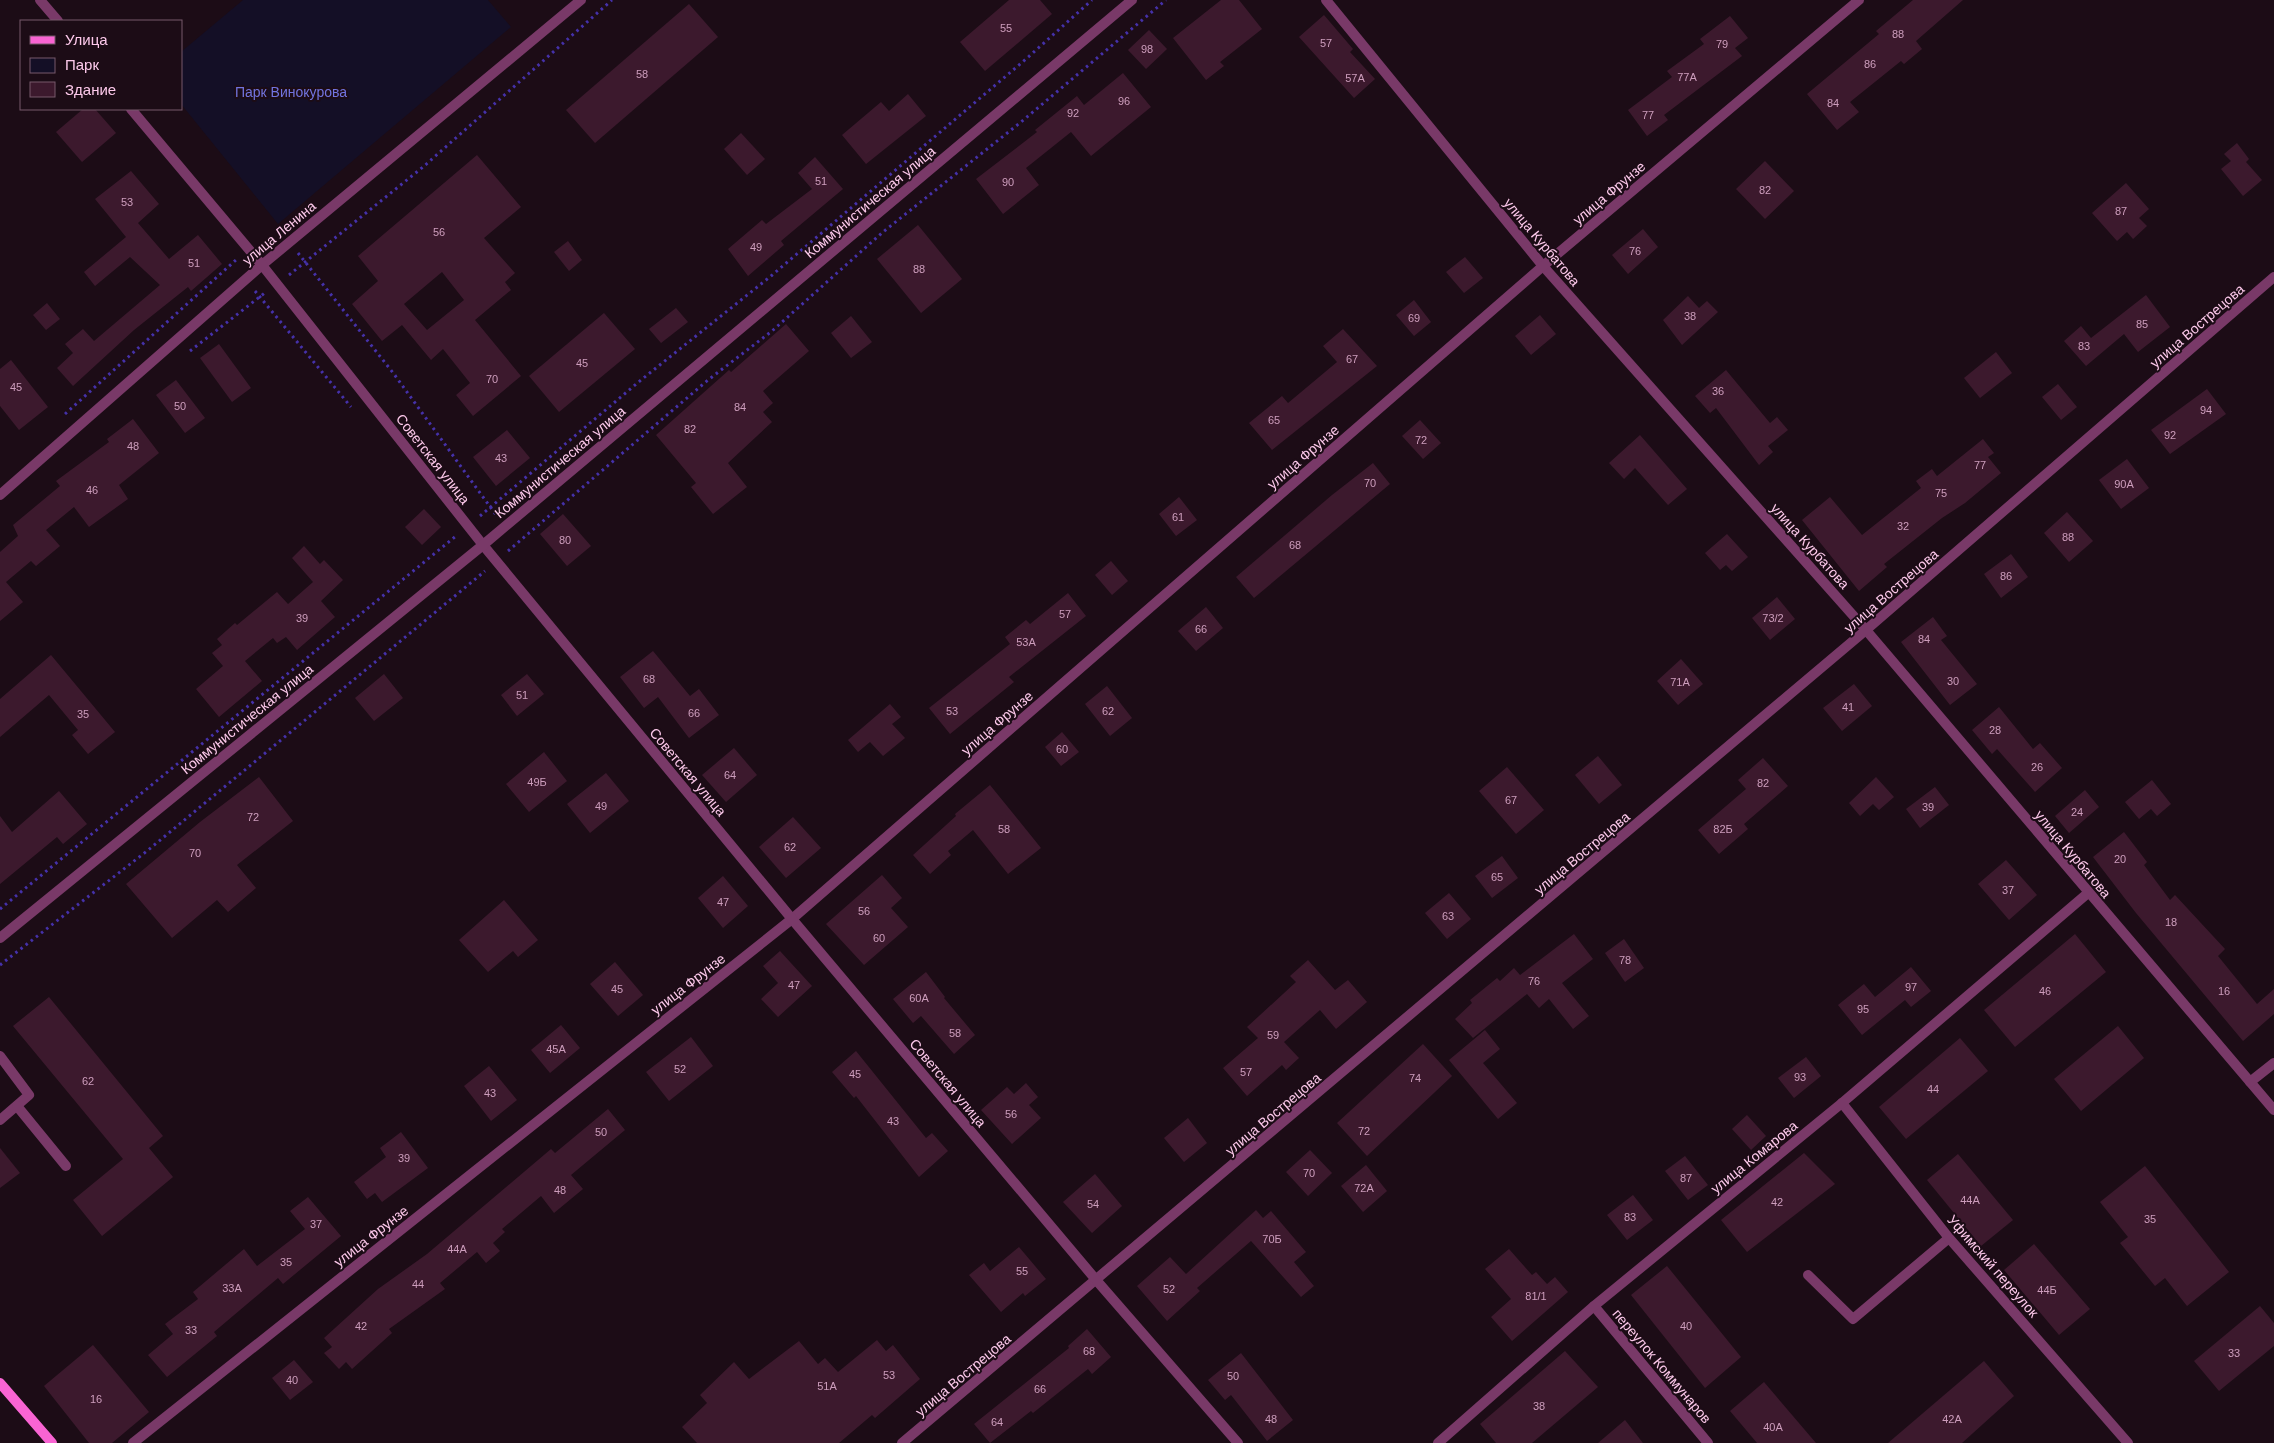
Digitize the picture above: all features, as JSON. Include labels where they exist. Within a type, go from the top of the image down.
[{"type":"main road","points":[[0,1383],[52,1443]]},
{"type":"street","points":[[40,0],[57,20]]},
{"type":"street","name":"улица Ленина","points":[[0,495],[262,265],[581,0]]},
{"type":"street","name":"Коммунистическая улица","points":[[0,938],[483,545],[1132,0]]},
{"type":"street","name":"улица Курбатова","points":[[1326,0],[1543,266],[1866,630],[2274,1110]]},
{"type":"street","name":"улица Фрунзе","points":[[133,1443],[792,920],[1543,266],[1859,0]]},
{"type":"street","name":"Советская улица","points":[[132,110],[278,284],[483,545],[792,920],[1097,1281],[1238,1443]]},
{"type":"street","name":"улица Вострецова","points":[[902,1443],[1097,1281],[1866,630],[2274,277]]},
{"type":"street","name":"улица Комарова","points":[[1438,1443],[1594,1306],[1842,1103],[2088,893]]},
{"type":"street","points":[[0,1056],[29,1095],[0,1120]]},
{"type":"street","points":[[2250,1082],[2274,1063]]},
{"type":"street","name":"Уфимский переулок","points":[[1842,1103],[1949,1238],[2128,1443]]},
{"type":"street","points":[[17,1106],[66,1166]]},
{"type":"street","points":[[1808,1275],[1853,1319],[1949,1238]]},
{"type":"street","name":"переулок Коммунаров","points":[[1594,1306],[1708,1443]]},
{"type":"path","points":[[186,355],[424,167],[612,0]]},
{"type":"path","points":[[0,909],[491,507],[641,380],[771,276],[1026,59],[1092,0]]},
{"type":"path","points":[[0,965],[148,850],[497,561],[708,380],[772,331],[883,232],[1028,116],[1166,0]]},
{"type":"path","points":[[290,242],[394,374],[516,544]]},
{"type":"path","points":[[58,421],[248,249]]},
{"type":"green space","name":"Парк Винокурова","points":[[243,0],[488,0],[511,27],[278,224],[182,105],[182,51]]},
{"type":"building","points":[[1009,0],[1040,0],[1052,14],[985,71],[960,42]]},
{"type":"building","points":[[1221,0],[1239,0],[1262,29],[1220,62],[1224,66],[1206,80],[1173,38]]},
{"type":"building","points":[[1913,0],[1963,0],[1916,41],[1922,49],[1904,64],[1901,61],[1850,102],[1859,112],[1837,130],[1807,94],[1879,34],[1876,31]]},
{"type":"building","points":[[689,4],[718,37],[595,143],[566,110]]},
{"type":"building","points":[[1324,15],[1353,49],[1350,52],[1375,79],[1354,98],[1299,37]]},
{"type":"building","points":[[1730,16],[1748,38],[1735,48],[1742,56],[1664,115],[1668,120],[1647,136],[1628,110],[1672,77],[1667,71],[1704,44],[1700,39]]},
{"type":"building","points":[[1149,30],[1167,49],[1146,69],[1128,50]]},
{"type":"building","points":[[1123,73],[1151,107],[1091,156],[1071,132],[1026,168],[1039,185],[1003,214],[976,179],[1037,132],[1035,130],[1077,96],[1084,105]]},
{"type":"building","points":[[908,94],[926,116],[866,164],[842,135],[881,102],[889,111]]},
{"type":"building","points":[[82,110],[96,110],[116,133],[82,162],[56,132]]},
{"type":"building","points":[[741,133],[765,159],[747,175],[724,149]]},
{"type":"building","points":[[2237,143],[2249,159],[2246,162],[2262,180],[2243,196],[2221,169],[2231,161],[2224,154]]},
{"type":"building","points":[[477,155],[521,207],[484,238],[515,273],[505,282],[511,290],[475,320],[521,376],[473,416],[456,395],[470,383],[443,349],[431,360],[402,325],[382,341],[352,304],[378,281],[358,256]],"holes":[[[442,272],[464,300],[427,330],[404,304]]]},
{"type":"building","points":[[815,157],[843,189],[781,241],[784,245],[748,276],[728,249],[762,220],[766,224],[812,189],[798,173]]},
{"type":"building","points":[[1765,161],[1794,191],[1765,219],[1736,189]]},
{"type":"building","points":[[131,171],[159,204],[138,223],[169,259],[198,235],[222,264],[191,291],[188,287],[134,330],[73,386],[57,368],[73,353],[65,344],[83,329],[94,341],[160,285],[130,257],[95,286],[84,272],[126,237],[95,199]]},
{"type":"building","points":[[2126,183],[2149,209],[2139,218],[2147,226],[2133,239],[2127,232],[2117,241],[2092,213]]},
{"type":"building","points":[[918,225],[962,279],[921,313],[877,259]]},
{"type":"building","points":[[1643,229],[1658,247],[1628,274],[1612,255]]},
{"type":"building","points":[[568,241],[582,260],[569,271],[554,252]]},
{"type":"building","points":[[1465,257],[1483,278],[1464,293],[1446,272]]},
{"type":"building","points":[[2146,295],[2170,327],[2138,352],[2124,334],[2086,366],[2064,341],[2081,326],[2091,338]]},
{"type":"building","points":[[1688,296],[1699,308],[1707,301],[1718,312],[1682,345],[1663,320]]},
{"type":"building","points":[[1414,300],[1431,322],[1414,336],[1396,315]]},
{"type":"building","points":[[47,303],[60,319],[46,330],[33,315]]},
{"type":"building","points":[[676,308],[688,322],[661,343],[649,329]]},
{"type":"building","points":[[604,313],[635,349],[559,412],[529,376]]},
{"type":"building","points":[[1540,315],[1556,334],[1531,355],[1515,336]]},
{"type":"building","points":[[851,316],[872,342],[851,358],[831,333]]},
{"type":"building","points":[[786,324],[809,351],[763,391],[773,403],[763,412],[772,422],[728,463],[747,487],[713,514],[691,487],[696,483],[656,435],[729,370],[731,372]]},
{"type":"building","points":[[1343,329],[1377,366],[1272,450],[1249,423],[1282,396],[1288,403],[1337,362],[1323,346]]},
{"type":"building","points":[[219,344],[251,388],[232,402],[200,358]]},
{"type":"building","points":[[1996,352],[2012,373],[1980,398],[1964,378]]},
{"type":"building","points":[[11,360],[48,407],[19,430],[0,406],[0,369]]},
{"type":"building","points":[[1726,370],[1770,423],[1777,417],[1788,430],[1768,446],[1773,452],[1759,465],[1716,408],[1710,413],[1695,396]]},
{"type":"building","points":[[176,380],[205,418],[185,433],[156,395]]},
{"type":"building","points":[[2058,384],[2077,407],[2061,420],[2042,397]]},
{"type":"building","points":[[2207,389],[2226,414],[2170,454],[2151,430]]},
{"type":"building","points":[[133,419],[159,453],[119,485],[128,499],[89,527],[74,507],[46,530],[60,546],[36,566],[31,561],[6,582],[23,602],[0,621],[0,552],[18,536],[13,525],[60,486],[56,481],[109,442],[107,439]]},
{"type":"building","points":[[1420,420],[1441,443],[1423,459],[1402,436]]},
{"type":"building","points":[[507,430],[530,458],[496,486],[473,457]]},
{"type":"building","points":[[1640,435],[1687,489],[1668,505],[1635,468],[1624,479],[1609,463]]},
{"type":"building","points":[[1983,439],[1994,453],[1988,457],[2001,473],[1965,503],[1942,518],[1884,564],[1887,567],[1859,591],[1802,520],[1830,497],[1862,535],[1921,488],[1916,481],[1932,469],[1937,476]]},
{"type":"building","points":[[2127,459],[2149,488],[2121,509],[2099,480]]},
{"type":"building","points":[[1373,463],[1390,484],[1254,598],[1236,577],[1332,495]]},
{"type":"building","points":[[1179,497],[1197,520],[1176,536],[1159,514]]},
{"type":"building","points":[[424,509],[441,527],[422,545],[405,527]]},
{"type":"building","points":[[2067,512],[2093,541],[2069,562],[2044,533]]},
{"type":"building","points":[[563,514],[591,546],[567,566],[540,534]]},
{"type":"building","points":[[1727,534],[1748,557],[1732,571],[1726,565],[1720,570],[1705,553]]},
{"type":"building","points":[[304,546],[320,564],[324,560],[343,580],[321,601],[335,617],[297,650],[286,637],[277,643],[273,638],[245,661],[262,681],[219,717],[196,689],[223,666],[212,653],[222,645],[217,639],[277,592],[288,604],[313,582],[292,558]]},
{"type":"building","points":[[2011,554],[2028,577],[2001,598],[1984,574]]},
{"type":"building","points":[[1111,561],[1128,581],[1112,595],[1095,575]]},
{"type":"building","points":[[1068,593],[1086,616],[1009,677],[1014,682],[950,734],[929,708],[1010,644],[1005,637],[1026,620],[1030,624]]},
{"type":"building","points":[[1777,597],[1795,619],[1770,640],[1752,618]]},
{"type":"building","points":[[1206,607],[1223,628],[1196,651],[1178,631]]},
{"type":"building","points":[[1933,617],[1947,636],[1941,640],[1977,684],[1950,705],[1901,642]]},
{"type":"building","points":[[653,651],[690,696],[699,689],[719,715],[689,738],[658,697],[644,708],[620,677]]},
{"type":"building","points":[[51,655],[115,732],[88,754],[72,735],[78,730],[49,695],[0,737],[0,699]]},
{"type":"building","points":[[1681,659],[1703,684],[1678,705],[1657,681]]},
{"type":"building","points":[[384,674],[403,698],[374,721],[355,698]]},
{"type":"building","points":[[527,674],[544,694],[517,716],[501,695]]},
{"type":"building","points":[[1854,684],[1872,706],[1842,731],[1823,708]]},
{"type":"building","points":[[1107,686],[1132,718],[1110,736],[1085,704]]},
{"type":"building","points":[[890,704],[901,717],[892,724],[905,738],[883,756],[870,742],[858,752],[848,740]]},
{"type":"building","points":[[1999,707],[2033,749],[2040,743],[2062,768],[2035,792],[1997,749],[1992,754],[1972,730]]},
{"type":"building","points":[[1062,732],[1079,752],[1061,766],[1045,747]]},
{"type":"building","points":[[734,748],[757,775],[726,802],[702,775]]},
{"type":"building","points":[[544,752],[567,781],[529,812],[506,784]]},
{"type":"building","points":[[1598,756],[1622,785],[1599,804],[1575,775]]},
{"type":"building","points":[[1763,758],[1788,786],[1744,824],[1748,829],[1719,854],[1698,830],[1746,789],[1738,780]]},
{"type":"building","points":[[1507,767],[1544,810],[1516,834],[1479,791]]},
{"type":"building","points":[[606,773],[629,801],[590,833],[567,804]]},
{"type":"building","points":[[259,777],[293,821],[237,865],[256,888],[228,912],[217,900],[172,938],[126,884],[200,822]]},
{"type":"building","points":[[1876,777],[1894,797],[1879,810],[1873,804],[1860,816],[1849,803]]},
{"type":"building","points":[[2152,780],[2171,804],[2157,816],[2151,809],[2139,819],[2125,802]]},
{"type":"building","points":[[990,785],[1041,848],[1008,874],[973,830],[948,851],[951,855],[930,874],[913,855],[956,816],[955,814]]},
{"type":"building","points":[[1935,787],[1949,805],[1920,828],[1906,809]]},
{"type":"building","points":[[2085,790],[2099,807],[2069,833],[2055,816]]},
{"type":"building","points":[[59,791],[87,824],[63,844],[57,837],[0,884],[0,816],[12,832]]},
{"type":"building","points":[[793,817],[821,848],[786,878],[759,847]]},
{"type":"building","points":[[2124,832],[2147,862],[2144,865],[2170,900],[2175,895],[2225,949],[2218,956],[2257,1004],[2274,989],[2274,1014],[2243,1041],[2136,913],[2093,857]]},
{"type":"building","points":[[1502,856],[1518,878],[1492,898],[1475,876]]},
{"type":"building","points":[[2006,860],[2037,895],[2009,920],[1978,884]]},
{"type":"building","points":[[882,875],[902,898],[891,908],[908,927],[864,965],[826,924]]},
{"type":"building","points":[[723,876],[748,906],[723,928],[698,898]]},
{"type":"building","points":[[1449,893],[1471,919],[1447,939],[1425,913]]},
{"type":"building","points":[[504,900],[538,940],[518,957],[513,951],[488,972],[459,940]]},
{"type":"building","points":[[1574,934],[1593,959],[1562,983],[1589,1016],[1573,1029],[1549,999],[1539,1008],[1527,994],[1473,1038],[1455,1019],[1472,1003],[1470,1000],[1497,978],[1500,981],[1514,968],[1520,975]]},
{"type":"building","points":[[2075,934],[2106,972],[2015,1047],[1984,1010]]},
{"type":"building","points":[[1624,939],[1644,968],[1625,982],[1605,953]]},
{"type":"building","points":[[780,951],[812,986],[778,1017],[761,999],[778,983],[763,966]]},
{"type":"building","points":[[1308,960],[1335,990],[1348,980],[1367,1002],[1336,1029],[1320,1010],[1284,1042],[1299,1058],[1286,1070],[1282,1065],[1247,1096],[1223,1068],[1258,1038],[1247,1027],[1296,982],[1290,976]]},
{"type":"building","points":[[615,962],[643,995],[618,1016],[590,984]]},
{"type":"building","points":[[1911,967],[1931,991],[1911,1007],[1905,1000],[1862,1035],[1838,1005],[1864,984],[1875,997]]},
{"type":"building","points":[[926,972],[944,998],[975,1035],[954,1054],[921,1016],[913,1023],[893,999]]},
{"type":"building","points":[[49,997],[163,1136],[149,1148],[173,1177],[102,1236],[73,1200],[123,1159],[13,1026]]},
{"type":"building","points":[[561,1025],[580,1048],[550,1073],[531,1050]]},
{"type":"building","points":[[2118,1026],[2144,1058],[2081,1111],[2054,1079]]},
{"type":"building","points":[[1485,1030],[1500,1049],[1483,1063],[1517,1103],[1498,1119],[1449,1060]]},
{"type":"building","points":[[691,1037],[713,1066],[669,1101],[646,1072]]},
{"type":"building","points":[[1960,1038],[1988,1071],[1906,1139],[1879,1107]]},
{"type":"building","points":[[1423,1044],[1452,1076],[1367,1156],[1337,1123]]},
{"type":"building","points":[[856,1051],[926,1138],[932,1133],[948,1151],[919,1177],[856,1096],[854,1098],[832,1072]]},
{"type":"building","points":[[1806,1057],[1821,1076],[1794,1098],[1778,1078]]},
{"type":"building","points":[[489,1066],[517,1100],[491,1121],[464,1086]]},
{"type":"building","points":[[1026,1083],[1038,1097],[1029,1105],[1041,1118],[1012,1144],[981,1110],[1007,1087],[1014,1094]]},
{"type":"building","points":[[608,1109],[625,1130],[571,1175],[583,1189],[554,1213],[541,1196],[502,1229],[505,1232],[493,1243],[500,1251],[486,1263],[477,1252],[440,1283],[445,1289],[389,1329],[392,1333],[352,1369],[346,1362],[339,1369],[324,1353],[332,1347],[324,1338],[378,1289],[427,1254],[551,1149],[555,1153]]},
{"type":"building","points":[[1747,1115],[1766,1136],[1751,1150],[1732,1129]]},
{"type":"building","points":[[1188,1118],[1207,1143],[1184,1162],[1164,1138]]},
{"type":"building","points":[[401,1132],[428,1168],[382,1202],[375,1193],[367,1199],[354,1182],[386,1157],[380,1148]]},
{"type":"building","points":[[0,1148],[20,1173],[0,1188]]},
{"type":"building","points":[[1310,1150],[1332,1173],[1308,1196],[1286,1172]]},
{"type":"building","points":[[1804,1153],[1835,1184],[1747,1252],[1721,1220]]},
{"type":"building","points":[[1958,1154],[2013,1220],[1981,1246],[1927,1180]]},
{"type":"building","points":[[1685,1156],[1708,1185],[1688,1200],[1665,1171]]},
{"type":"building","points":[[1366,1165],[1387,1191],[1363,1212],[1341,1186]]},
{"type":"building","points":[[2145,1166],[2229,1272],[2187,1306],[2165,1278],[2155,1286],[2120,1243],[2128,1237],[2100,1202]]},
{"type":"building","points":[[1095,1174],[1122,1206],[1092,1233],[1063,1202]]},
{"type":"building","points":[[1633,1195],[1653,1220],[1627,1240],[1607,1215]]},
{"type":"building","points":[[308,1197],[341,1236],[283,1284],[278,1278],[214,1332],[217,1336],[167,1377],[148,1355],[173,1334],[165,1324],[198,1299],[193,1292],[244,1249],[257,1266],[305,1229],[290,1211]]},
{"type":"building","points":[[1256,1210],[1263,1218],[1271,1211],[1306,1252],[1294,1262],[1314,1286],[1301,1297],[1251,1241],[1197,1288],[1200,1291],[1167,1321],[1137,1286],[1170,1257],[1186,1274]]},
{"type":"building","points":[[2034,1244],[2090,1309],[2059,1335],[2004,1270]]},
{"type":"building","points":[[1019,1247],[1046,1279],[1025,1296],[1023,1293],[1001,1312],[969,1275],[984,1263],[990,1271]]},
{"type":"building","points":[[1509,1249],[1532,1275],[1536,1272],[1547,1284],[1555,1277],[1568,1292],[1512,1341],[1491,1317],[1511,1299],[1485,1269]]},
{"type":"building","points":[[1667,1266],[1741,1357],[1705,1388],[1631,1295]]},
{"type":"building","points":[[2260,1306],[2274,1323],[2274,1346],[2219,1391],[2194,1361]]},
{"type":"building","points":[[1087,1329],[1111,1357],[1092,1374],[1088,1369],[1033,1413],[1031,1411],[990,1443],[974,1424],[1069,1348],[1068,1346]]},
{"type":"building","points":[[877,1340],[886,1351],[893,1345],[920,1379],[875,1418],[872,1415],[839,1443],[697,1443],[682,1427],[707,1403],[700,1395],[734,1362],[749,1379],[799,1341],[818,1364],[825,1358],[838,1372]]},
{"type":"building","points":[[93,1345],[149,1412],[112,1443],[89,1443],[44,1386]]},
{"type":"building","points":[[1565,1351],[1598,1387],[1532,1443],[1496,1443],[1480,1424]]},
{"type":"building","points":[[1241,1353],[1293,1420],[1267,1441],[1231,1395],[1225,1400],[1208,1380]]},
{"type":"building","points":[[294,1360],[313,1382],[290,1400],[272,1378]]},
{"type":"building","points":[[1984,1361],[2014,1396],[1962,1443],[1888,1443]]},
{"type":"building","points":[[1764,1382],[1816,1443],[1757,1443],[1730,1411]]},
{"type":"building","points":[[1625,1420],[1643,1443],[1598,1443]]}]
